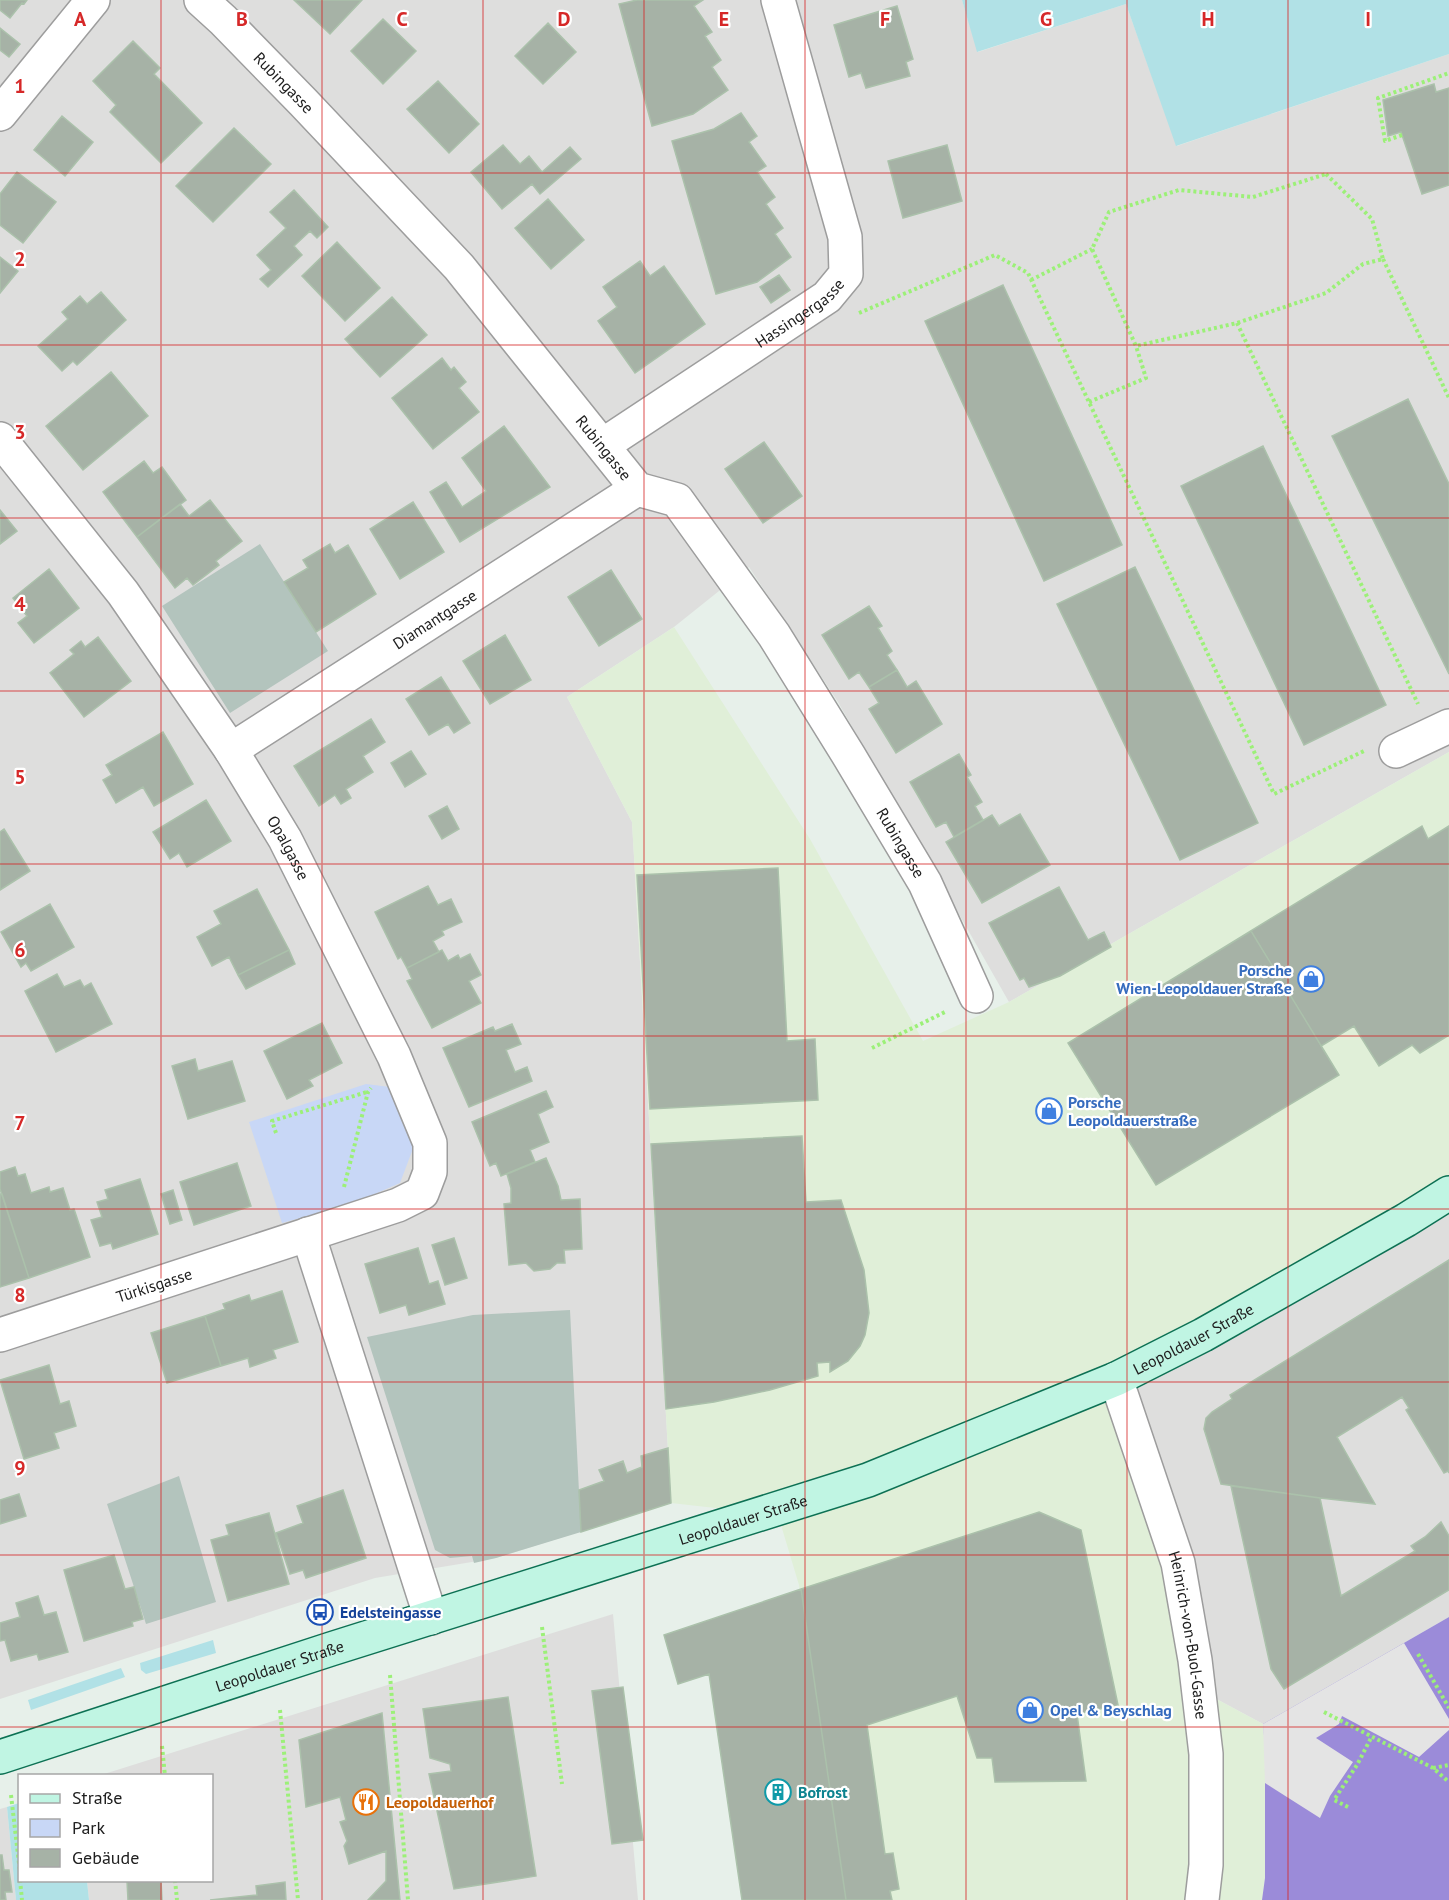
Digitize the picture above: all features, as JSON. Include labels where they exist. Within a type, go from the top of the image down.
[{"type":"main road","name":"Leopoldauer Straße","points":[[0,1757],[431,1618],[852,1486],[1116,1379],[1203,1335],[1406,1220],[1449,1193]]},
{"type":"street","points":[[0,114],[93,0]]},
{"type":"street","name":"Rubingasse","points":[[201,0],[287,86],[459,267],[637,489],[677,500],[774,635],[925,883],[976,996]]},
{"type":"street","name":"Hassingergasse","points":[[603,445],[827,297],[846,274],[845,237],[778,0]]},
{"type":"street","name":"Opalgasse","points":[[0,439],[123,593],[231,750],[285,839],[394,1056],[430,1143],[430,1172],[422,1193],[398,1206],[308,1234]]},
{"type":"street","name":"Diamantgasse","points":[[231,750],[637,489]]},
{"type":"street","points":[[1381,751],[1435,719]]},
{"type":"street","points":[[308,1234],[431,1618]]},
{"type":"street","name":"Türkisgasse","points":[[0,1335],[308,1234]]},
{"type":"street","name":"Heinrich-von-Buol-Gasse","points":[[1116,1379],[1178,1563],[1196,1659],[1206,1754],[1206,1865],[1202,1900]]},
{"type":"path","points":[[1402,135],[1385,141],[1378,98],[1449,73]]},
{"type":"path","points":[[1031,280],[1092,249],[1109,212],[1179,190],[1253,197],[1326,174],[1372,219],[1383,259],[1449,398]]},
{"type":"path","points":[[1089,402],[1146,378],[1136,346],[1092,249]]},
{"type":"path","points":[[859,313],[995,255],[1028,273],[1274,794],[1381,751]]},
{"type":"path","points":[[1136,346],[1237,323],[1326,293],[1363,264],[1383,259]]},
{"type":"path","points":[[1237,323],[1435,719]]},
{"type":"path","points":[[872,1048],[976,996]]},
{"type":"path","points":[[343,1191],[368,1092],[374,1083]]},
{"type":"path","points":[[276,1133],[272,1121],[368,1092]]},
{"type":"path","points":[[542,1627],[562,1784]]},
{"type":"path","points":[[1418,1654],[1449,1708]]},
{"type":"path","points":[[390,1675],[408,1900]]},
{"type":"path","points":[[280,1710],[298,1900]]},
{"type":"path","points":[[1324,1712],[1433,1768],[1449,1782]]},
{"type":"path","points":[[1348,1808],[1334,1800],[1358,1765],[1372,1736]]},
{"type":"path","points":[[162,1746],[165,1774]]},
{"type":"path","points":[[1433,1768],[1449,1765]]},
{"type":"path","points":[[11,1795],[18,1855]]},
{"type":"path","points":[[20,1882],[22,1900]]},
{"type":"path","points":[[176,1882],[177,1900]]},
{"type":"shaded area","points":[[0,0],[962,0],[978,52],[1126,4],[1177,146],[1449,54],[1449,752],[1009,1002],[838,702],[749,567],[674,627],[567,697],[632,822],[671,1503],[496,1558],[375,1578],[0,1699]]},
{"type":"shaded area","points":[[962,0],[1449,0],[1449,54],[1176,146],[1126,4],[977,52]]},
{"type":"shaded area","points":[[260,544],[328,651],[230,713],[162,606]]},
{"type":"shaded area","name":"Porsche Leopoldauerstraße","points":[[674,627],[810,839],[923,1041],[1009,1002],[1449,752],[1449,1180],[1119,1372],[1209,1695],[1263,1724],[1265,1878],[1262,1900],[846,1900],[799,1585],[778,1515],[671,1503],[632,822],[567,697]]},
{"type":"shaded area","points":[[1449,1180],[1449,1617],[1263,1724],[1209,1695],[1119,1372]]},
{"type":"shaded area","points":[[570,1310],[581,1532],[474,1563],[472,1556],[450,1558],[435,1550],[367,1337],[473,1315]]},
{"type":"shaded area","points":[[179,1476],[216,1602],[146,1624],[107,1504]]},
{"type":"shaded area","points":[[613,1614],[638,1900],[89,1900],[87,1882],[213,1882],[213,1774],[104,1774]]},
{"type":"shaded area","points":[[1449,1617],[1449,1900],[1262,1900],[1265,1878],[1263,1724]]},
{"type":"shaded area","points":[[213,1640],[216,1653],[146,1674],[141,1670],[140,1663]]},
{"type":"shaded area","points":[[1404,1643],[1449,1719],[1449,1730],[1419,1757],[1342,1716],[1339,1724],[1316,1738],[1353,1762],[1330,1796],[1320,1818],[1265,1783],[1263,1724]]},
{"type":"shaded area","points":[[121,1668],[125,1677],[31,1710],[28,1700]]},
{"type":"shaded area","points":[[18,1803],[18,1882],[87,1882],[89,1900],[16,1900],[7,1807]]},
{"type":"shaded area","points":[[7,1807],[16,1900],[0,1900],[0,1809]]},
{"type":"green space","points":[[366,1084],[390,1087],[414,1146],[400,1183],[352,1204],[282,1223],[249,1122]]},
{"type":"building","points":[[0,0],[27,0],[10,18],[0,10]]},
{"type":"building","points":[[294,0],[362,0],[330,34]]},
{"type":"building","points":[[637,0],[703,0],[694,6],[712,32],[705,36],[721,60],[712,67],[728,90],[693,114],[652,126],[619,4]]},
{"type":"building","points":[[897,6],[913,59],[906,62],[910,76],[866,88],[861,73],[849,77],[834,25]]},
{"type":"building","points":[[383,19],[416,51],[383,84],[351,51]]},
{"type":"building","points":[[548,23],[576,52],[543,84],[515,56]]},
{"type":"building","points":[[0,28],[20,44],[9,57],[0,50]]},
{"type":"building","points":[[133,41],[160,68],[154,74],[202,123],[161,163],[110,112],[116,105],[93,81]]},
{"type":"building","points":[[438,81],[479,124],[449,153],[407,109]]},
{"type":"building","points":[[1434,84],[1436,92],[1449,88],[1449,185],[1422,194],[1401,132],[1388,136],[1383,100]]},
{"type":"building","points":[[741,113],[757,136],[749,142],[766,166],[757,172],[775,197],[766,204],[783,228],[775,234],[791,257],[757,282],[716,294],[672,141],[714,129]]},
{"type":"building","points":[[62,116],[93,142],[65,176],[34,150]]},
{"type":"building","points":[[234,128],[271,164],[213,222],[176,186]]},
{"type":"building","points":[[503,145],[520,164],[529,156],[542,172],[570,147],[581,159],[540,194],[532,184],[502,209],[471,172]]},
{"type":"building","points":[[947,145],[962,201],[903,218],[888,161]]},
{"type":"building","points":[[17,172],[56,202],[23,243],[0,225],[0,194]]},
{"type":"building","points":[[294,190],[328,227],[317,238],[310,231],[294,246],[302,255],[268,287],[260,279],[271,270],[257,255],[286,228],[270,212]]},
{"type":"building","points":[[548,199],[584,240],[551,269],[515,228]]},
{"type":"building","points":[[337,242],[380,288],[345,321],[302,276]]},
{"type":"building","points":[[0,257],[18,271],[0,293]]},
{"type":"building","points":[[640,261],[650,276],[664,266],[705,324],[635,373],[598,321],[617,307],[603,287]]},
{"type":"building","points":[[779,275],[790,290],[771,303],[760,287]]},
{"type":"building","points":[[1003,285],[1122,545],[1044,581],[925,321]]},
{"type":"building","points":[[101,292],[126,320],[77,365],[73,361],[62,371],[38,346],[68,319],[62,312],[80,296],[87,304]]},
{"type":"building","points":[[392,297],[427,335],[380,377],[345,339]]},
{"type":"building","points":[[442,358],[451,370],[454,367],[466,382],[459,388],[479,412],[433,449],[392,398]]},
{"type":"building","points":[[111,372],[148,416],[83,470],[46,426]]},
{"type":"building","points":[[1408,399],[1449,484],[1449,674],[1332,436]]},
{"type":"building","points":[[504,426],[550,487],[460,542],[430,492],[446,482],[462,507],[486,491],[462,458]]},
{"type":"building","points":[[764,442],[802,496],[763,523],[725,469]]},
{"type":"building","points":[[1263,446],[1386,705],[1304,745],[1181,486]]},
{"type":"building","points":[[144,461],[153,473],[162,467],[186,500],[137,537],[103,492]]},
{"type":"building","points":[[210,500],[242,541],[216,561],[219,565],[193,585],[187,578],[175,588],[137,537],[180,504],[189,516]]},
{"type":"building","points":[[413,502],[444,552],[400,579],[370,529]]},
{"type":"building","points":[[0,510],[17,531],[0,544]]},
{"type":"building","points":[[330,544],[335,553],[348,545],[376,594],[316,632],[284,582],[308,568],[303,560]]},
{"type":"building","points":[[1135,567],[1258,823],[1180,860],[1057,604]]},
{"type":"building","points":[[49,569],[79,608],[34,643],[18,623],[27,616],[13,598]]},
{"type":"building","points":[[611,570],[642,619],[599,646],[568,597]]},
{"type":"building","points":[[869,606],[882,626],[878,628],[892,651],[887,655],[897,670],[869,687],[859,672],[849,679],[822,635]]},
{"type":"building","points":[[505,635],[531,680],[490,704],[463,661]]},
{"type":"building","points":[[98,637],[131,681],[84,717],[50,673],[74,654],[70,650],[81,641],[85,647]]},
{"type":"building","points":[[897,670],[907,687],[916,681],[942,724],[896,753],[869,709],[879,703],[869,687]]},
{"type":"building","points":[[441,677],[470,723],[454,733],[448,724],[429,735],[406,699]]},
{"type":"building","points":[[371,719],[385,742],[363,756],[373,772],[346,789],[351,798],[341,804],[335,795],[319,806],[294,766]]},
{"type":"building","points":[[163,732],[193,784],[154,806],[143,787],[116,803],[103,780],[112,775],[106,765]]},
{"type":"building","points":[[411,751],[426,774],[405,787],[391,763]]},
{"type":"building","points":[[959,754],[971,775],[967,777],[982,802],[975,806],[983,820],[954,837],[946,822],[936,827],[910,782]]},
{"type":"building","points":[[206,800],[231,841],[187,867],[179,853],[170,859],[153,832]]},
{"type":"building","points":[[447,806],[459,829],[442,839],[429,816]]},
{"type":"building","points":[[1020,814],[1050,865],[982,903],[946,842],[992,815],[999,826]]},
{"type":"building","name":"Porsche Wien-Leopoldauer Straße","points":[[1422,826],[1428,839],[1449,826],[1449,1035],[1420,1053],[1412,1045],[1379,1066],[1354,1026],[1321,1046],[1339,1075],[1156,1185],[1068,1043]]},
{"type":"building","points":[[4,829],[30,871],[0,890],[0,832]]},
{"type":"building","points":[[778,868],[787,1041],[815,1039],[818,1100],[650,1109],[637,875]]},
{"type":"building","points":[[428,886],[438,905],[451,899],[462,922],[442,931],[444,935],[433,941],[439,952],[407,968],[401,957],[398,959],[375,912]]},
{"type":"building","points":[[1059,887],[1088,940],[1104,932],[1111,947],[1060,976],[1029,987],[1024,978],[1020,980],[989,923]]},
{"type":"building","points":[[257,889],[289,950],[238,975],[229,957],[212,966],[197,937],[221,924],[214,911]]},
{"type":"building","points":[[50,904],[74,947],[31,971],[26,963],[21,967],[1,932]]},
{"type":"building","points":[[1251,931],[1339,1075],[1156,1185],[1068,1043]]},
{"type":"building","points":[[289,950],[295,964],[246,989],[238,975]]},
{"type":"building","points":[[442,950],[448,961],[458,955],[460,959],[470,954],[481,975],[469,981],[481,1003],[432,1028],[407,981],[412,979],[407,968]]},
{"type":"building","points":[[57,974],[64,987],[80,980],[84,987],[91,983],[112,1024],[56,1052],[25,991]]},
{"type":"building","points":[[322,1023],[342,1063],[309,1080],[313,1086],[287,1099],[264,1051]]},
{"type":"building","points":[[512,1024],[521,1044],[506,1050],[515,1072],[527,1067],[532,1081],[469,1107],[443,1048],[493,1027],[495,1031]]},
{"type":"building","points":[[195,1059],[198,1071],[232,1061],[245,1101],[188,1119],[172,1066]]},
{"type":"building","points":[[546,1091],[553,1107],[538,1114],[549,1142],[530,1150],[535,1162],[501,1176],[496,1163],[490,1166],[472,1122]]},
{"type":"building","points":[[802,1136],[806,1202],[841,1200],[864,1270],[869,1313],[865,1335],[860,1346],[848,1361],[830,1372],[830,1362],[817,1363],[818,1376],[770,1390],[666,1409],[651,1144]]},
{"type":"building","points":[[546,1158],[558,1186],[561,1200],[580,1199],[582,1249],[564,1250],[565,1263],[557,1263],[550,1269],[534,1271],[526,1263],[509,1265],[504,1204],[511,1203],[511,1188],[507,1174]]},
{"type":"building","points":[[237,1163],[251,1206],[194,1225],[180,1182]]},
{"type":"building","points":[[15,1167],[18,1176],[25,1174],[31,1193],[49,1187],[50,1192],[63,1188],[70,1210],[74,1209],[90,1257],[29,1278],[0,1189],[0,1172]]},
{"type":"building","points":[[140,1179],[158,1234],[113,1249],[111,1243],[100,1246],[91,1220],[102,1217],[97,1202],[108,1199],[105,1190]]},
{"type":"building","points":[[173,1190],[182,1220],[170,1224],[161,1194]]},
{"type":"building","points":[[0,1194],[2,1194],[29,1278],[0,1287]]},
{"type":"building","points":[[454,1238],[467,1278],[445,1285],[432,1245]]},
{"type":"building","points":[[418,1248],[429,1284],[438,1281],[445,1304],[409,1315],[406,1305],[380,1313],[365,1264]]},
{"type":"building","points":[[1449,1260],[1449,1473],[1448,1471],[1444,1473],[1406,1410],[1409,1408],[1402,1397],[1337,1437],[1375,1504],[1221,1484],[1204,1429],[1206,1418],[1212,1412],[1232,1399],[1230,1395]]},
{"type":"building","points":[[282,1291],[298,1342],[273,1350],[276,1358],[250,1367],[248,1358],[221,1366],[205,1316],[225,1309],[223,1304],[249,1295],[251,1301]]},
{"type":"building","points":[[205,1316],[221,1366],[167,1383],[151,1333]]},
{"type":"building","points":[[49,1365],[60,1404],[69,1401],[76,1426],[54,1433],[59,1448],[24,1459],[0,1380]]},
{"type":"building","points":[[668,1448],[671,1503],[581,1532],[579,1490],[604,1481],[599,1470],[623,1461],[627,1473],[642,1467],[641,1456]]},
{"type":"building","points":[[1231,1486],[1320,1498],[1341,1596],[1415,1551],[1411,1546],[1441,1522],[1449,1536],[1449,1590],[1284,1689],[1271,1669]]},
{"type":"building","points":[[343,1490],[366,1558],[306,1578],[303,1570],[290,1574],[276,1533],[303,1523],[297,1506]]},
{"type":"building","points":[[19,1494],[26,1516],[0,1524],[0,1500]]},
{"type":"building","name":"Opel & Beyschlag","points":[[1039,1512],[1081,1530],[1118,1705],[1077,1714],[1086,1781],[995,1782],[992,1758],[977,1758],[957,1696],[867,1725],[885,1854],[893,1853],[899,1889],[890,1891],[892,1900],[846,1900],[801,1589]]},
{"type":"building","points":[[269,1513],[289,1584],[228,1601],[211,1540],[229,1535],[226,1525]]},
{"type":"building","points":[[114,1555],[125,1589],[134,1587],[143,1619],[132,1622],[133,1626],[84,1641],[64,1570]]},
{"type":"building","name":"Bofrost","points":[[801,1589],[846,1900],[742,1900],[709,1674],[678,1684],[664,1635]]},
{"type":"building","points":[[38,1596],[44,1615],[56,1612],[68,1652],[39,1660],[37,1654],[11,1661],[5,1640],[0,1641],[0,1623],[20,1617],[16,1603]]},
{"type":"building","points":[[623,1687],[643,1840],[612,1844],[592,1691]]},
{"type":"building","points":[[508,1697],[536,1876],[454,1889],[429,1774],[451,1771],[450,1764],[430,1758],[423,1709]]},
{"type":"building","name":"Leopoldauerhof","points":[[382,1713],[400,1900],[368,1900],[386,1881],[386,1851],[349,1864],[344,1846],[347,1841],[340,1822],[346,1820],[340,1797],[306,1807],[299,1740]]},
{"type":"building","points":[[0,1855],[2,1855],[4,1870],[9,1870],[12,1892],[5,1892],[6,1900],[0,1900]]},
{"type":"building","points":[[127,1882],[161,1882],[162,1900],[128,1900]]},
{"type":"building","points":[[285,1882],[286,1900],[210,1900],[257,1895],[256,1886]]},
{"type":"place","name":"Porsche Wien-Leopoldauer Straße","points":[[1311,979]]},
{"type":"place","name":"Porsche Leopoldauerstraße","points":[[1049,1111]]},
{"type":"place","name":"Edelsteingasse","points":[[320,1612]]},
{"type":"place","name":"Opel & Beyschlag","points":[[1030,1710]]},
{"type":"place","name":"Bofrost","points":[[778,1792]]},
{"type":"place","name":"Leopoldauerhof","points":[[366,1802]]}]
